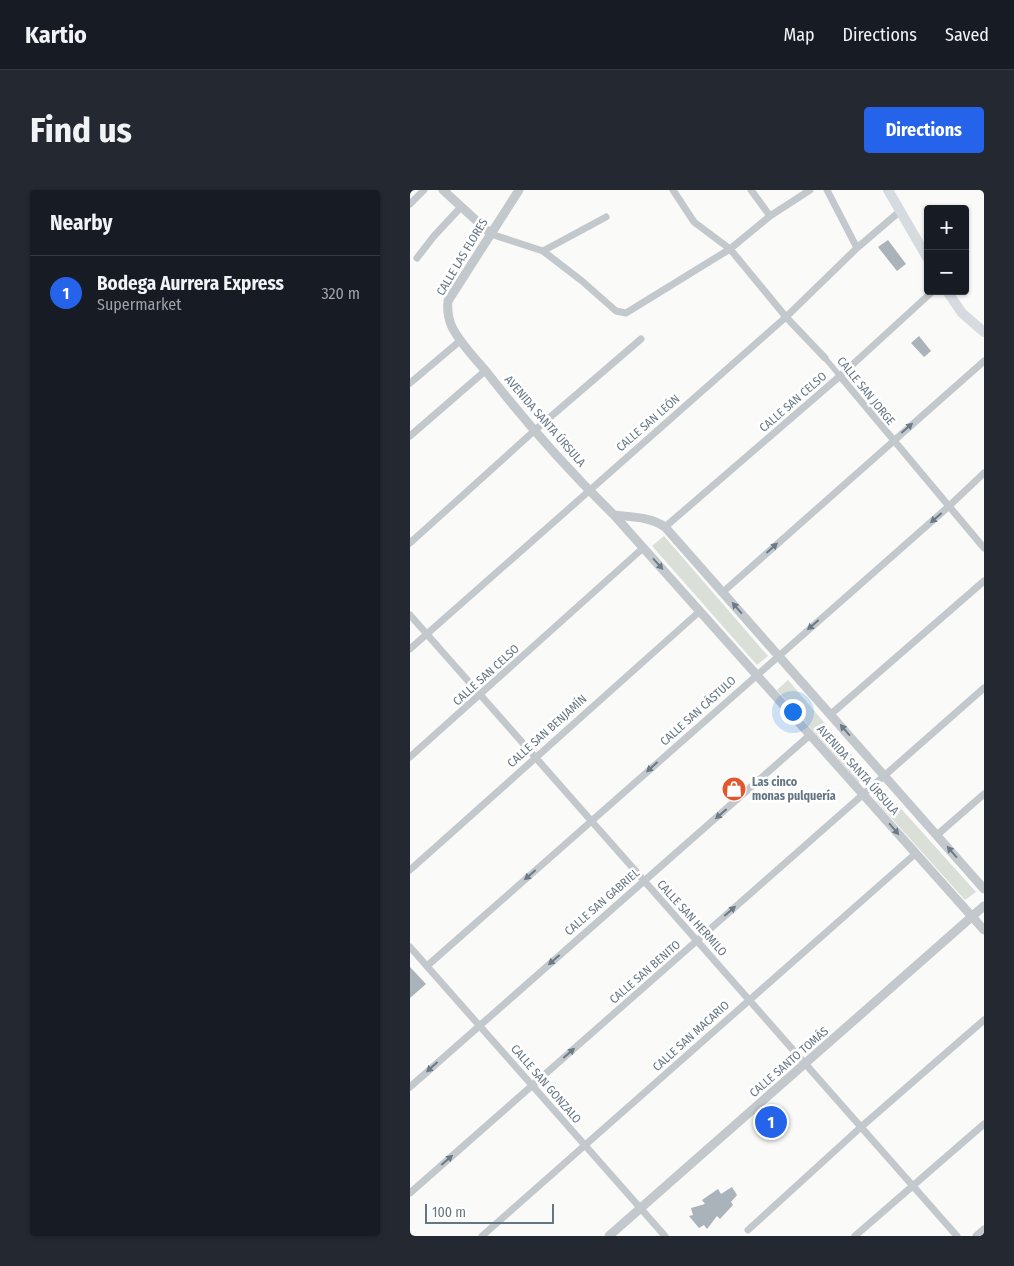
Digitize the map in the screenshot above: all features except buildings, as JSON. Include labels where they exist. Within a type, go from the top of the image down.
[{"type":"main road","points":[[888,190],[924,253]]},
{"type":"main road","points":[[950,295],[962,313],[984,332]]},
{"type":"street","points":[[410,204],[424,190]]},
{"type":"street","points":[[443,190],[491,234],[543,251],[582,281],[616,311],[626,313],[730,249],[770,216],[810,190]]},
{"type":"street","name":"CALLE LAS FLORES","points":[[461,340],[449,318],[448,301],[520,190]]},
{"type":"street","name":"CALLE SAN JORGE","points":[[673,190],[694,222],[730,249],[786,317],[825,358],[892,441],[984,548]]},
{"type":"street","points":[[752,190],[770,216]]},
{"type":"street","points":[[827,190],[857,248]]},
{"type":"street","points":[[417,258],[461,207]]},
{"type":"street","name":"CALLE SAN LEÓN","points":[[410,649],[786,317],[857,248],[899,212]]},
{"type":"street","points":[[543,251],[606,217]]},
{"type":"street","name":"CALLE SAN CELSO","points":[[665,527],[840,376],[929,295]]},
{"type":"street","points":[[410,543],[641,339]]},
{"type":"street","points":[[410,383],[461,340]]},
{"type":"street","name":"AVENIDA SANTA ÚRSULA","points":[[461,340],[534,432],[614,515],[984,930]]},
{"type":"street","points":[[723,592],[984,361]]},
{"type":"street","points":[[410,436],[485,370]]},
{"type":"street","name":"CALLE SAN CÁSTULO","points":[[426,966],[948,507],[984,473]]},
{"type":"street","name":"AVENIDA SANTA ÚRSULA","points":[[614,515],[647,519],[658,522],[665,527],[984,889]]},
{"type":"street","name":"CALLE SAN CELSO","points":[[410,757],[643,548]]},
{"type":"street","points":[[831,714],[984,581]]},
{"type":"street","name":"CALLE SAN BENJAMÍN","points":[[410,870],[700,611]]},
{"type":"street","name":"CALLE SAN HERMILO","points":[[410,616],[481,694],[643,882],[749,999],[957,1236]]},
{"type":"street","name":"CALLE SAN BENITO","points":[[410,1193],[984,688]]},
{"type":"street","name":"CALLE SAN GABRIEL","points":[[410,1087],[810,735]]},
{"type":"street","points":[[937,835],[984,794]]},
{"type":"street","name":"CALLE SAN MACARIO","points":[[482,1236],[915,854]]},
{"type":"street","name":"CALLE SANTO TOMÁS","points":[[609,1236],[984,906]]},
{"type":"street","name":"CALLE SAN GONZALO","points":[[410,947],[665,1236]]},
{"type":"street","points":[[748,1230],[861,1127],[984,1020]]},
{"type":"street","points":[[855,1236],[984,1124]]},
{"type":"street","points":[[976,1236],[984,1229]]},
{"type":"shaded area","points":[[664,536],[768,656],[757,665],[652,546]]},
{"type":"shaded area","points":[[788,680],[868,774],[859,783],[777,690]]},
{"type":"shaded area","points":[[887,793],[976,892],[965,900],[876,801]]},
{"type":"place","name":"Las cinco monas pulquería","points":[[734,789]]},
{"type":"place","name":"Bodega Aurrera Express","points":[[771,1122]]}]
